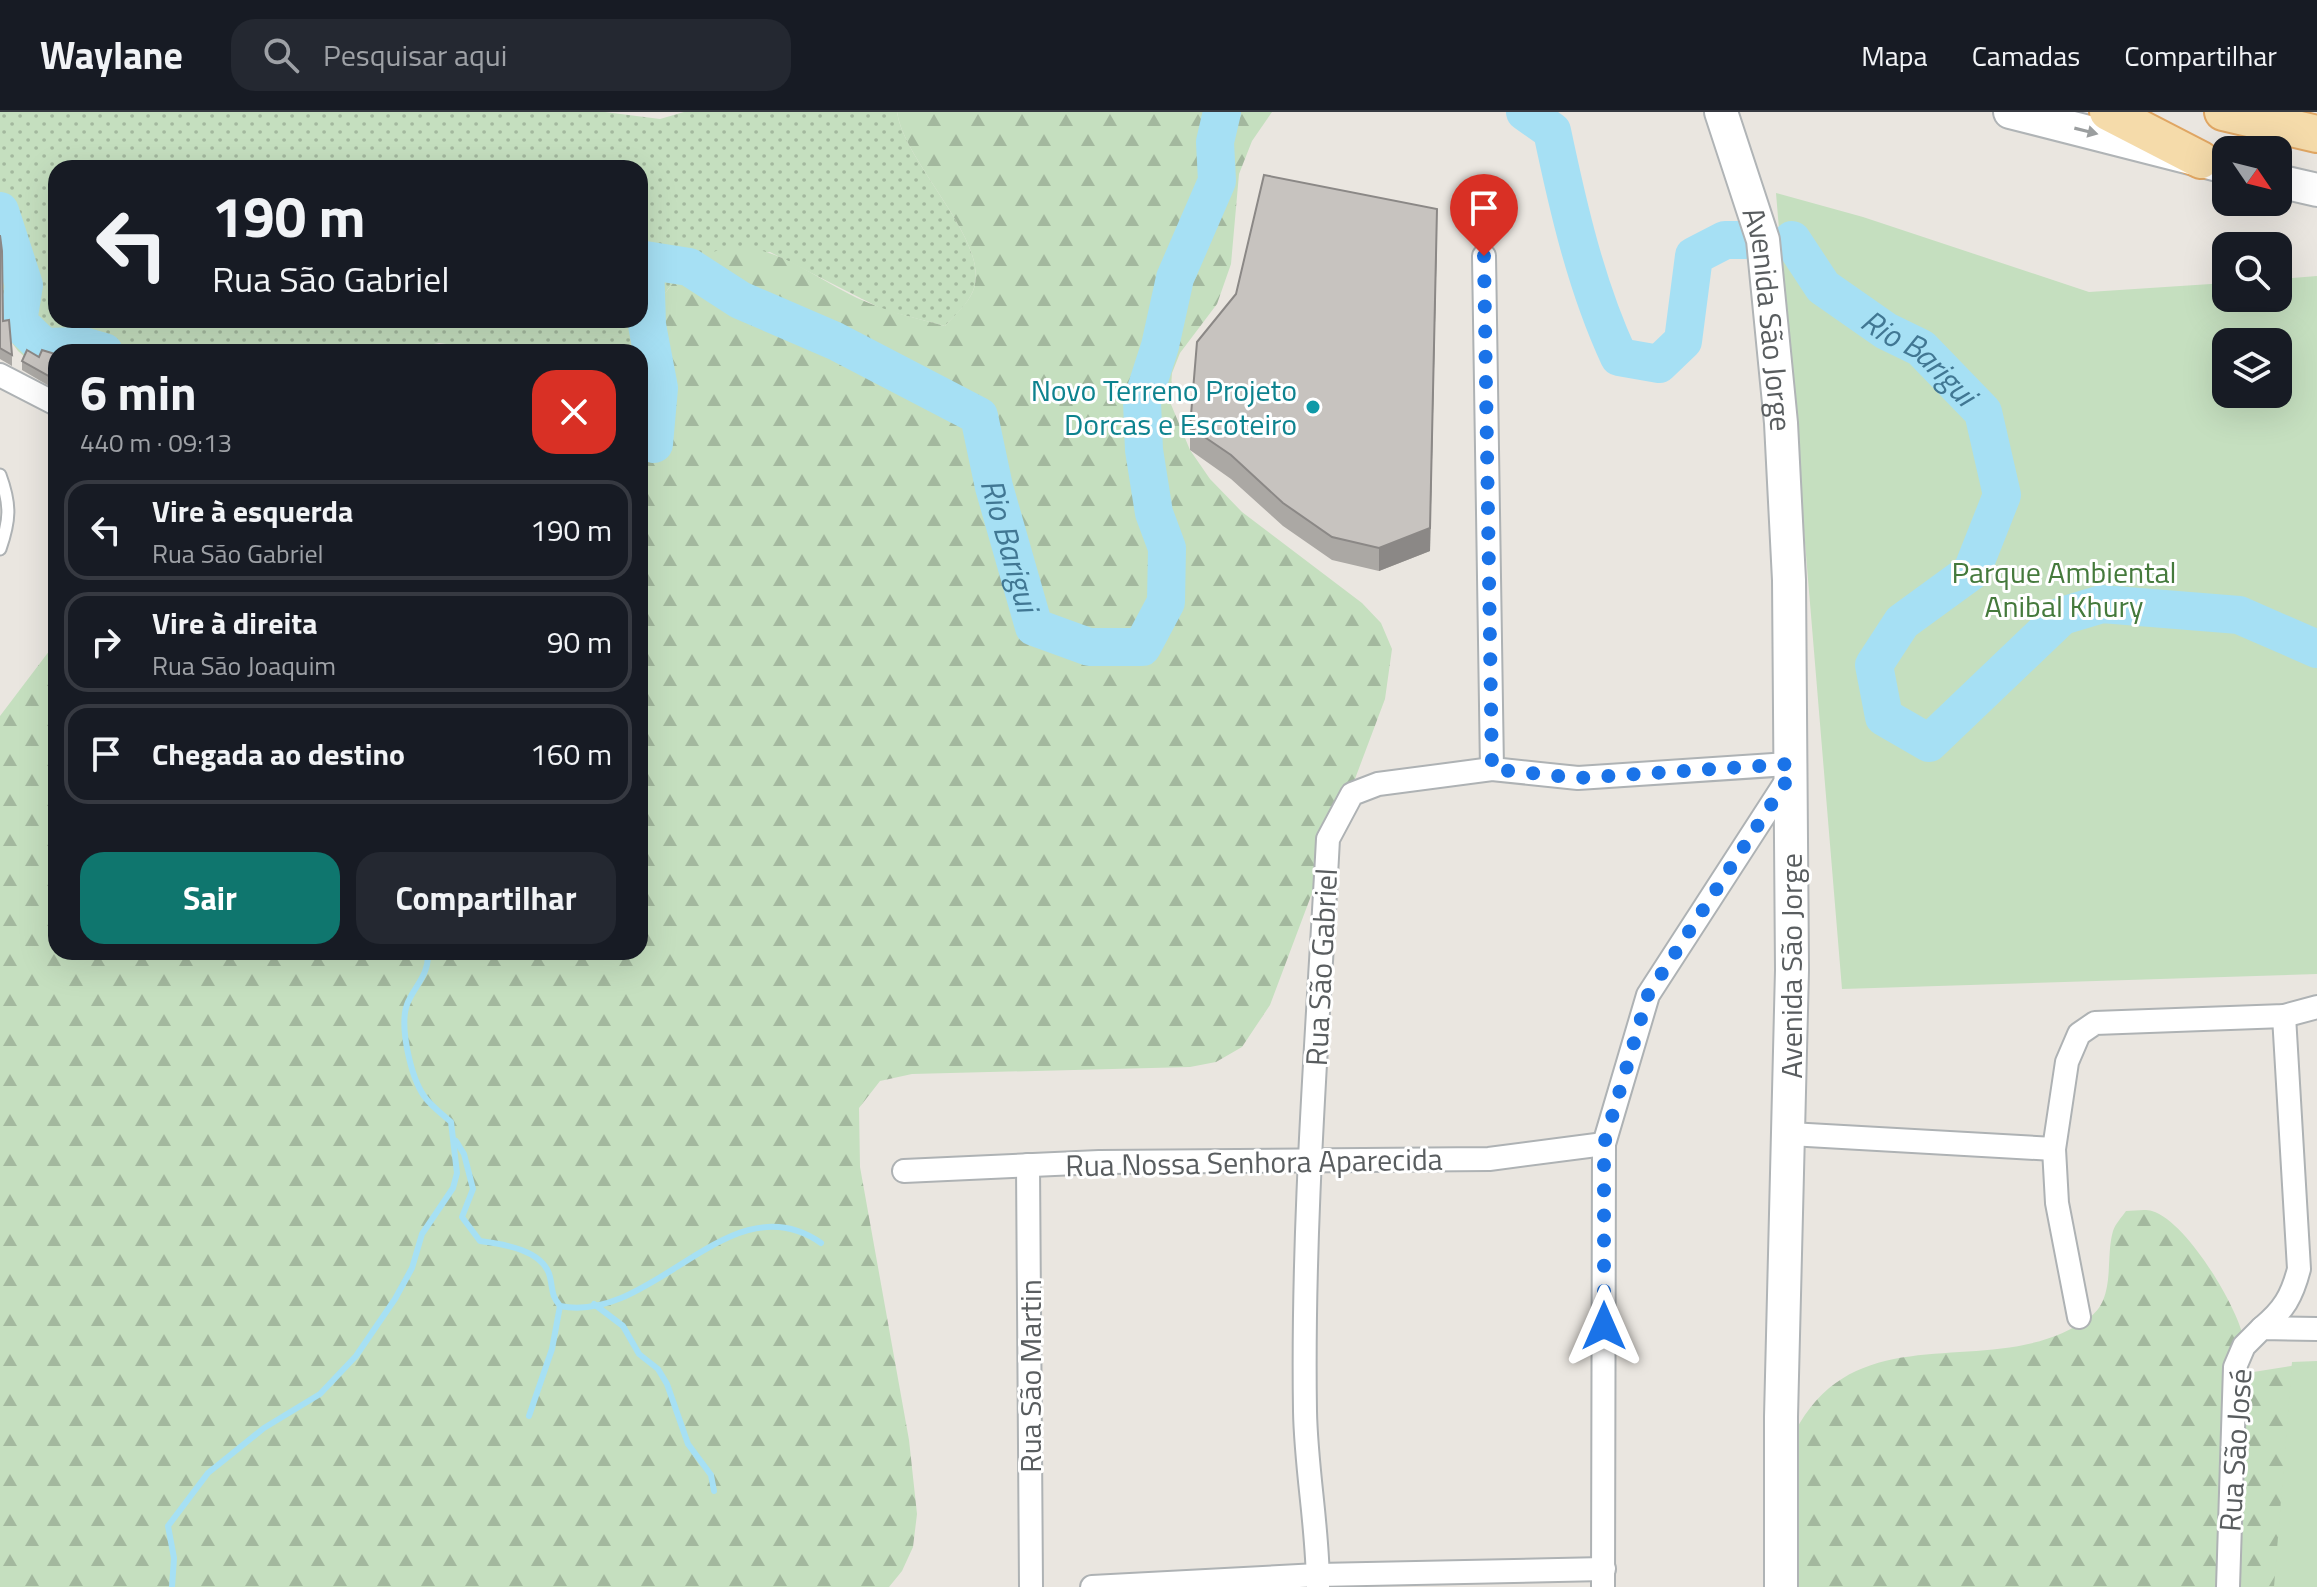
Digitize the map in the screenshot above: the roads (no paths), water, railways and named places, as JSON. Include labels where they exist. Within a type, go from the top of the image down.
[{"type":"main road","points":[[2108,112],[2212,163]]},
{"type":"main road","points":[[2223,112],[2317,134]]},
{"type":"street","name":"Avenida São Jorge","points":[[1721,112],[1763,240],[1783,455],[1789,580],[1790,1134],[1781,1417],[1781,1587]]},
{"type":"street","points":[[2010,112],[2212,163]]},
{"type":"street","points":[[2292,184],[2317,190]]},
{"type":"street","points":[[1484,256],[1492,769]]},
{"type":"street","points":[[0,375],[48,400]]},
{"type":"street","name":"Rua São Gabriel","points":[[1318,1581],[1305,1420],[1311,1161],[1328,839],[1341,810],[1352,794],[1378,784],[1492,769],[1578,778],[1789,770]]},
{"type":"street","points":[[1092,1587],[1604,1578],[1604,1144],[1648,995],[1789,770]]},
{"type":"street","points":[[2079,1317],[2057,1203],[2054,1149],[2067,1062],[2079,1034],[2095,1023],[2284,1016],[2317,1007]]},
{"type":"street","points":[[2262,1328],[2284,1309],[2293,1292],[2299,1269],[2284,1016]]},
{"type":"street","points":[[1790,1134],[2054,1149]]},
{"type":"street","name":"Rua Nossa Senhora Aparecida","points":[[904,1171],[1028,1165],[1489,1159],[1604,1144]]},
{"type":"street","name":"Rua São Martin","points":[[1028,1165],[1031,1587]]},
{"type":"street","name":"Rua São José","points":[[2228,1587],[2235,1367],[2244,1346],[2262,1328],[2317,1329]]},
{"type":"lane","points":[[0,475],[10,511],[0,549]]},
{"type":"waterway","name":"Rio Barigui","points":[[648,260],[689,267],[740,300],[835,341],[979,416],[994,487],[1034,627],[1089,647],[1142,647],[1166,602],[1167,548],[1154,513],[1144,450],[1142,402],[1160,346],[1175,278],[1217,181],[1215,142],[1222,112]]},
{"type":"waterway","name":"Rio Barigui","points":[[1525,112],[1552,131],[1588,274],[1619,357],[1659,364],[1683,341],[1694,256],[1725,240],[1746,240]]},
{"type":"waterway","name":"Rio Barigui","points":[[0,211],[24,285],[18,322],[44,347],[48,347]]},
{"type":"waterway","name":"Rio Barigui","points":[[1792,240],[1823,287],[1886,331],[1921,348],[1983,412],[2002,495],[1972,571],[1902,622],[1874,665],[1884,717],[1929,743],[2062,616],[2102,604],[2239,615],[2317,649]]},
{"type":"waterway","name":"Rio Barigui","points":[[648,328],[659,388],[654,444],[648,440]]},
{"type":"waterway","points":[[172,1587],[174,1558],[168,1526],[208,1473],[264,1428],[320,1394],[356,1356],[395,1299],[412,1268],[422,1234],[453,1188],[457,1173],[451,1122],[430,1103],[419,1087],[405,1036],[408,1002],[428,960]]},
{"type":"waterway","points":[[456,1141],[464,1154],[473,1189],[462,1217],[480,1241],[521,1250],[540,1260],[560,1306],[594,1306],[628,1295],[723,1240],[755,1229],[788,1228],[821,1243]]},
{"type":"waterway","points":[[594,1304],[623,1326],[639,1354],[658,1369],[667,1384],[688,1444],[711,1475],[714,1491]]},
{"type":"waterway","points":[[529,1416],[552,1349],[560,1306]]},
{"type":"place","name":"Novo Terreno Projeto Dorcas e Escoteiro","points":[[1313,407]]},
{"type":"park label","name":"Parque Ambiental Anibal Khury","points":[[2064,589]]}]
